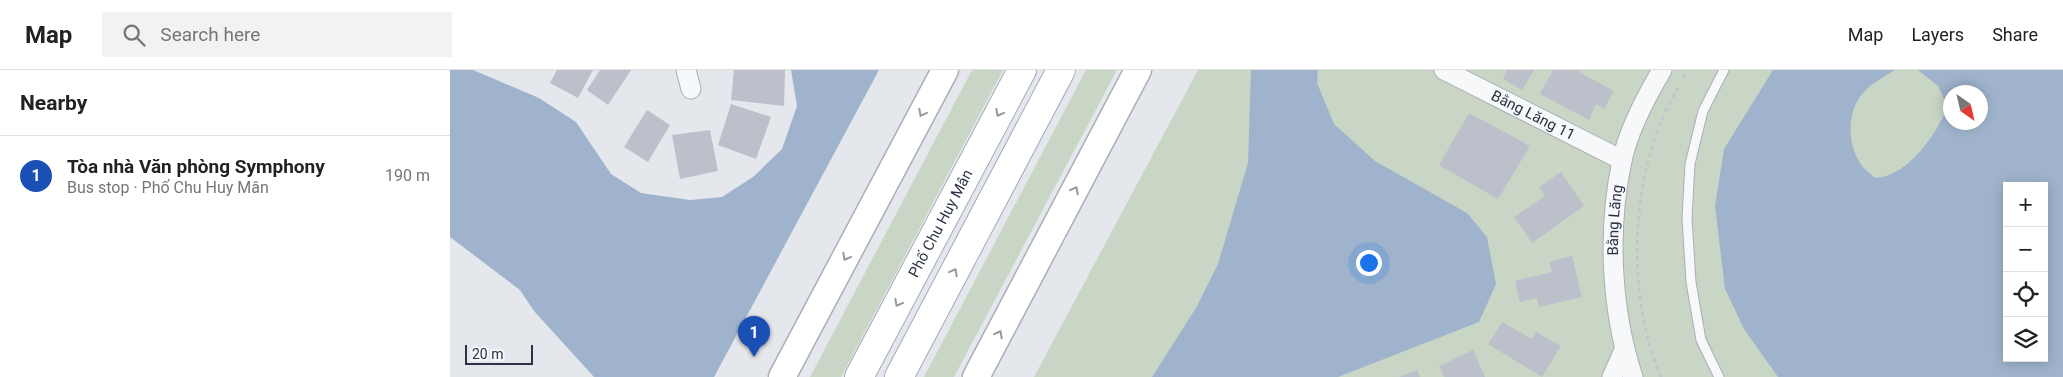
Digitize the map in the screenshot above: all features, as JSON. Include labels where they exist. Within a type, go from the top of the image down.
[{"type":"main road","points":[[782,377],[944,70]]},
{"type":"main road","name":"Phố Chu Huy Mân","points":[[859,377],[1022,70]]},
{"type":"main road","points":[[898,377],[1061,70]]},
{"type":"main road","points":[[976,377],[1138,70]]},
{"type":"street","points":[[686,70],[691,89]]},
{"type":"street","name":"Bằng Lăng 11","points":[[1444,70],[1622,160]]},
{"type":"street","name":"Bằng Lăng","points":[[1633,377],[1624,350],[1616,305],[1615,208],[1622,160],[1637,121],[1662,70]]},
{"type":"street","points":[[1612,377],[1624,350]]},
{"type":"lane","points":[[1720,377],[1701,340],[1691,282],[1687,218],[1690,164],[1703,111],[1724,70]]},
{"type":"path","points":[[1661,377],[1653,357],[1644,315],[1638,274],[1636,230],[1644,182],[1659,126],[1688,70]]},
{"type":"green space","points":[[972,70],[1003,70],[841,377],[810,377]]},
{"type":"green space","points":[[1086,70],[1117,70],[954,377],[924,377]]},
{"type":"green space","points":[[1198,70],[2063,70],[2063,377],[1034,377]]},
{"type":"water","points":[[450,70],[473,70],[539,98],[576,122],[611,174],[641,193],[690,200],[722,197],[753,177],[782,149],[797,106],[791,70],[879,70],[714,377],[594,377],[534,311],[520,290],[450,237]]},
{"type":"water","points":[[1251,70],[1318,70],[1317,83],[1334,124],[1375,161],[1467,213],[1487,237],[1496,284],[1479,322],[1338,377],[1152,377],[1196,308],[1218,264],[1248,163]]},
{"type":"water","points":[[1773,70],[1895,70],[1864,92],[1858,99],[1852,116],[1851,135],[1855,153],[1860,164],[1875,178],[1887,176],[1910,162],[1936,130],[1943,117],[1943,130],[1988,130],[1988,85],[1943,85],[1943,96],[1938,86],[1918,70],[2063,70],[2063,377],[1778,377],[1744,329],[1725,289],[1715,206],[1724,149]]},
{"type":"building","points":[[557,70],[593,70],[578,98],[550,83]]},
{"type":"building","points":[[600,70],[631,70],[608,105],[587,90]]},
{"type":"building","points":[[734,70],[785,70],[784,106],[731,100]]},
{"type":"building","points":[[1507,70],[1534,70],[1522,90],[1503,79]]},
{"type":"building","points":[[1553,70],[1580,70],[1579,72],[1614,91],[1604,109],[1596,104],[1589,120],[1540,94]]},
{"type":"building","points":[[731,104],[771,117],[756,159],[718,145]]},
{"type":"building","points":[[647,110],[670,125],[648,162],[624,147]]},
{"type":"building","points":[[1469,113],[1530,146],[1498,199],[1439,165]]},
{"type":"building","points":[[710,130],[718,171],[680,179],[672,135]]},
{"type":"building","points":[[1561,172],[1584,206],[1532,243],[1514,217],[1545,196],[1539,187]]},
{"type":"building","points":[[1572,256],[1582,297],[1539,307],[1537,298],[1520,302],[1515,281],[1552,272],[1549,262]]},
{"type":"building","points":[[1502,322],[1532,339],[1536,332],[1561,346],[1542,377],[1488,344]]},
{"type":"building","points":[[1473,350],[1485,377],[1444,377],[1439,366]]},
{"type":"building","points":[[1417,370],[1420,377],[1399,377]]},
{"type":"place","name":"Tòa nhà Văn phòng Symphony","points":[[754,357]]}]
